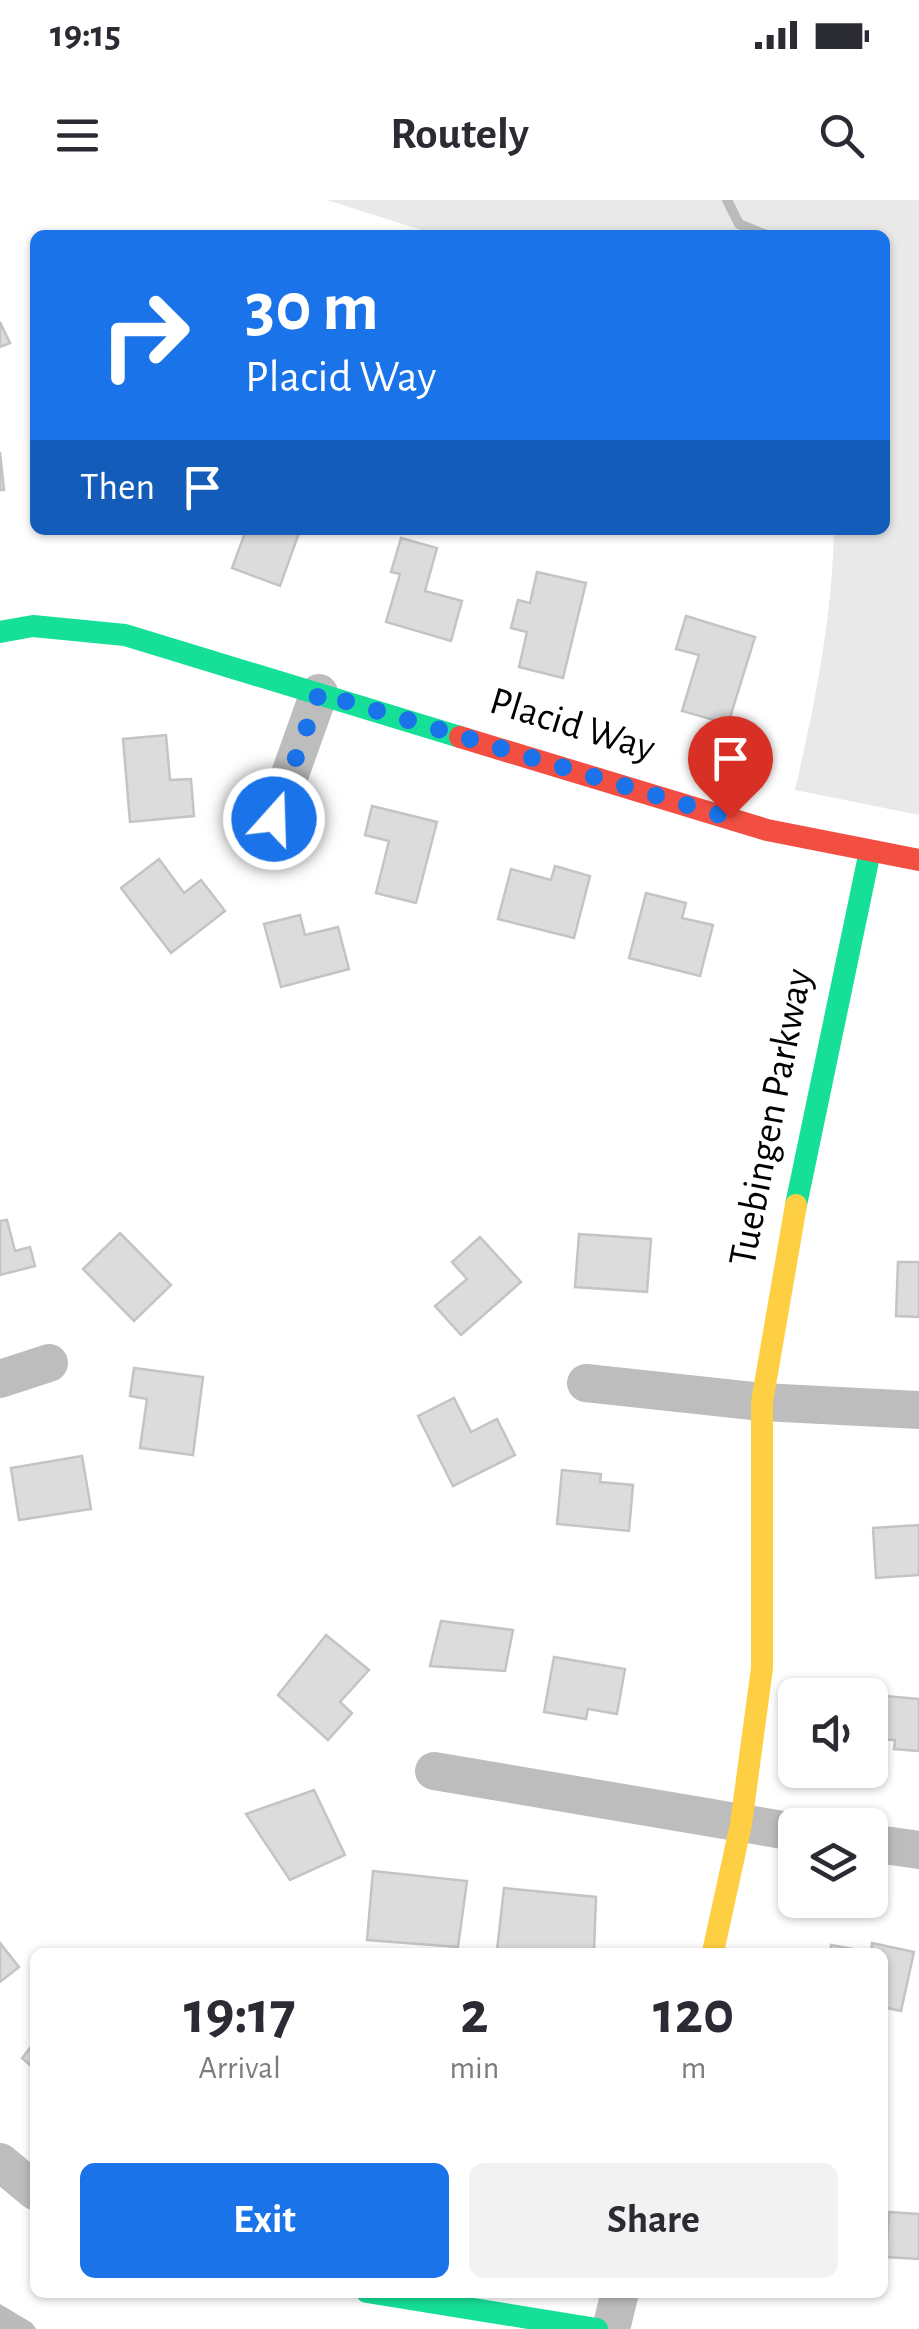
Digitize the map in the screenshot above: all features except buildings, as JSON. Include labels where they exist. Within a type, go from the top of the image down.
[{"type":"street","name":"Placid Way","points":[[0,632],[34,626],[125,634],[767,830],[919,860]]},
{"type":"street","points":[[274,819],[319,693]]},
{"type":"street","name":"Tuebingen Parkway","points":[[714,1948],[741,1824],[762,1668],[762,1402],[786,1254],[870,851]]},
{"type":"street","points":[[0,1378],[49,1363]]},
{"type":"street","points":[[586,1383],[762,1402],[919,1410]]},
{"type":"street","points":[[434,1772],[778,1829]]},
{"type":"street","points":[[888,1846],[919,1850]]},
{"type":"street","points":[[0,2162],[30,2186]]},
{"type":"street","points":[[404,2298],[597,2329]]},
{"type":"street","points":[[611,2329],[619,2298]]},
{"type":"shaded area","points":[[327,200],[919,200],[919,815],[795,790],[821,661],[834,535],[890,535],[890,230],[421,230]]},
{"type":"shaded area","points":[[0,2304],[32,2323],[36,2329],[0,2329]]},
{"type":"waterway","points":[[727,200],[739,224],[754,230]]},
{"type":"traffic: fast","points":[[0,632],[33,626],[125,635],[460,737]]},
{"type":"traffic: fast","points":[[796,1205],[870,851]]},
{"type":"traffic: fast","points":[[404,2298],[597,2329]]},
{"type":"traffic: slow","points":[[714,1948],[741,1824],[762,1668],[762,1402],[796,1205]]},
{"type":"traffic: jam","points":[[460,737],[767,830],[919,860]]},
{"type":"route","points":[[274,819],[319,693],[730,818]]}]
